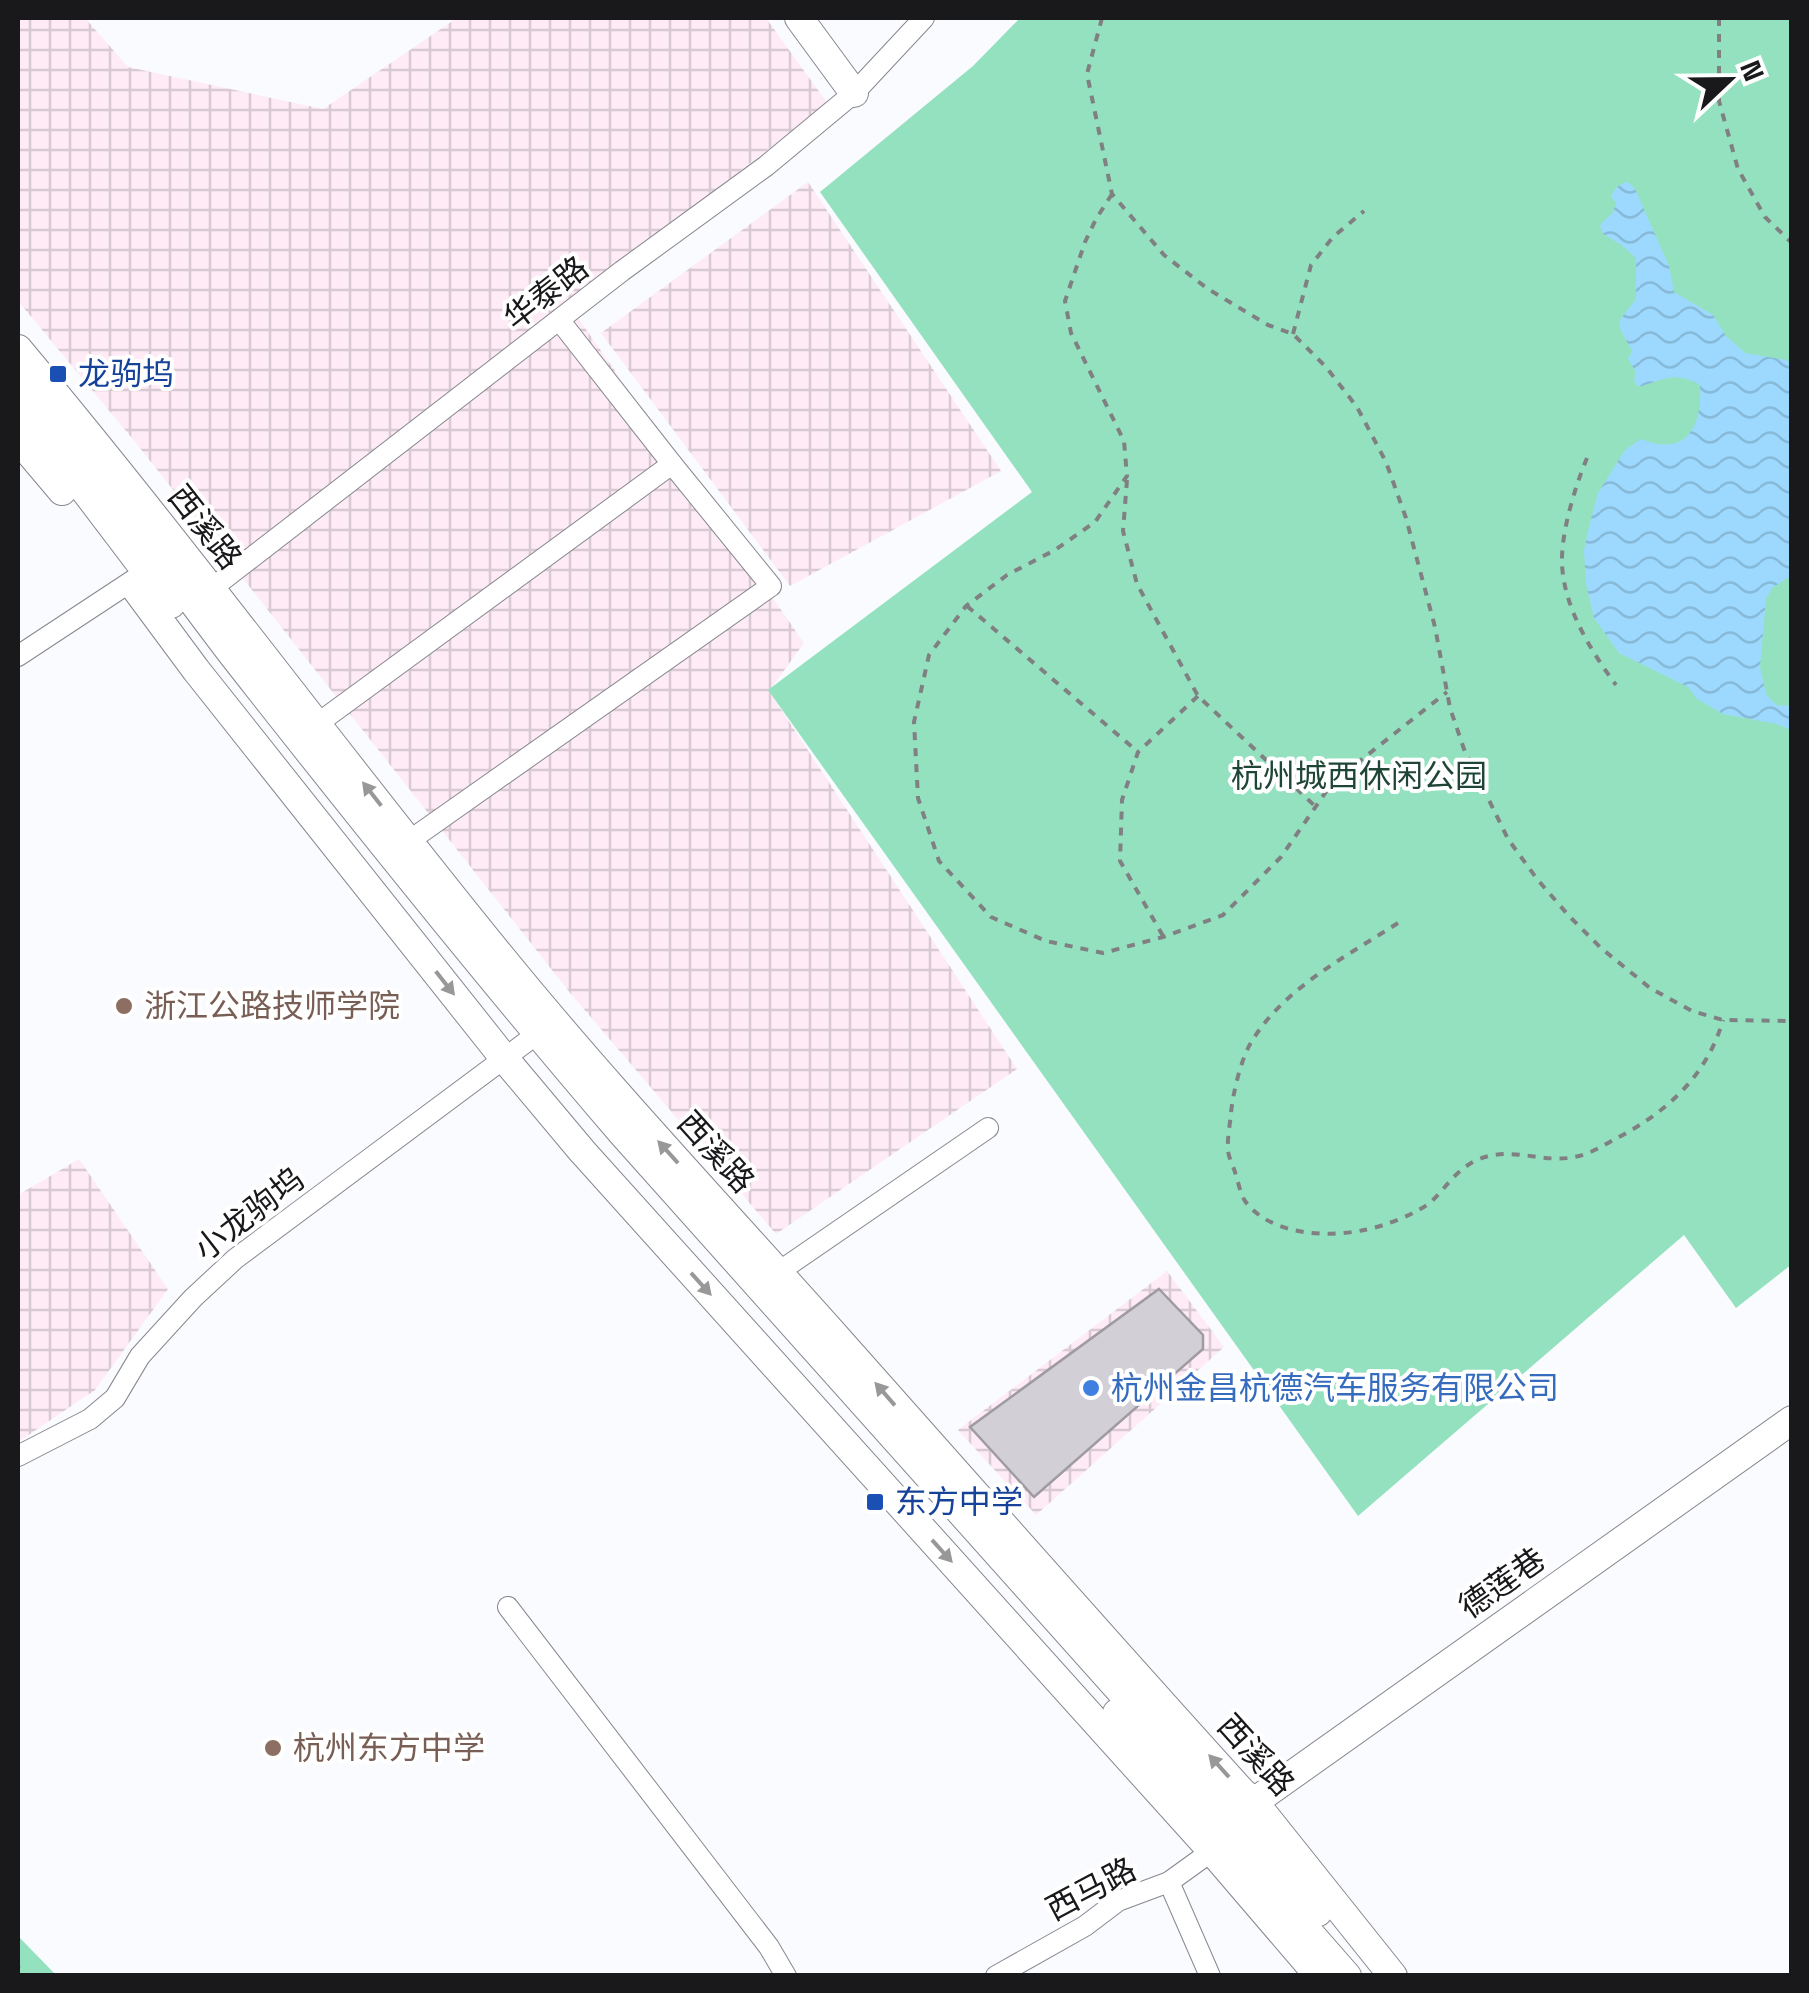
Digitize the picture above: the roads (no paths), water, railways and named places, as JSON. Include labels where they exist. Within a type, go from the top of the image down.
[{"type":"street","points":[[799,18],[854,94]]},
{"type":"street","name":"华泰路","points":[[201,596],[622,271],[766,166],[854,94],[924,18]]},
{"type":"street","points":[[409,840],[771,586],[560,320]]},
{"type":"street","name":"西溪路","points":[[18,349],[92,437],[310,754],[521,1045],[582,1151],[1212,1851],[1319,1976]]},
{"type":"street","name":"西溪路","points":[[18,380],[201,596],[317,724],[577,1048],[998,1522],[1254,1802],[1393,1976]]},
{"type":"street","name":"西溪路","points":[[18,409],[48,442],[138,576]]},
{"type":"street","name":"西溪路","points":[[18,439],[296,766],[521,1045],[1346,1976]]},
{"type":"street","points":[[317,724],[672,464]]},
{"type":"street","points":[[18,656],[138,576]]},
{"type":"street","name":"西溪路","points":[[521,1045],[622,1133],[1309,1900],[1370,1976]]},
{"type":"street","name":"小龙驹坞","points":[[18,1456],[90,1419],[115,1398],[140,1356],[235,1259],[521,1045]]},
{"type":"street","points":[[777,1272],[988,1128]]},
{"type":"street","name":"德莲巷","points":[[1254,1802],[1792,1420]]},
{"type":"street","points":[[508,1607],[768,1947],[786,1976]]},
{"type":"street","name":"西马路","points":[[996,1976],[1084,1926],[1118,1901],[1169,1882],[1212,1851]]},
{"type":"street","points":[[1169,1882],[1210,1976]]},
{"type":"water","points":[[1628,182],[1635,189],[1669,266],[1674,292],[1713,315],[1726,336],[1745,353],[1791,364],[1791,576],[1772,588],[1766,599],[1760,667],[1766,694],[1776,705],[1791,706],[1791,730],[1723,714],[1697,699],[1688,687],[1619,653],[1594,618],[1584,550],[1598,493],[1625,450],[1641,439],[1670,444],[1688,434],[1695,425],[1700,400],[1700,385],[1683,378],[1638,387],[1634,380],[1636,372],[1628,359],[1632,351],[1619,321],[1636,299],[1636,258],[1603,234],[1600,225],[1613,212],[1614,191]]},
{"type":"place","name":"龙驹坞","points":[[58,374]]},
{"type":"place","name":"浙江公路技师学院","points":[[124,1006]]},
{"type":"place","name":"杭州金昌杭德汽车服务有限公司","points":[[1091,1388]]},
{"type":"place","name":"东方中学","points":[[875,1502]]},
{"type":"place","name":"杭州东方中学","points":[[273,1748]]},
{"type":"park label","name":"杭州城西休闲公园","points":[[1359,776]]}]
